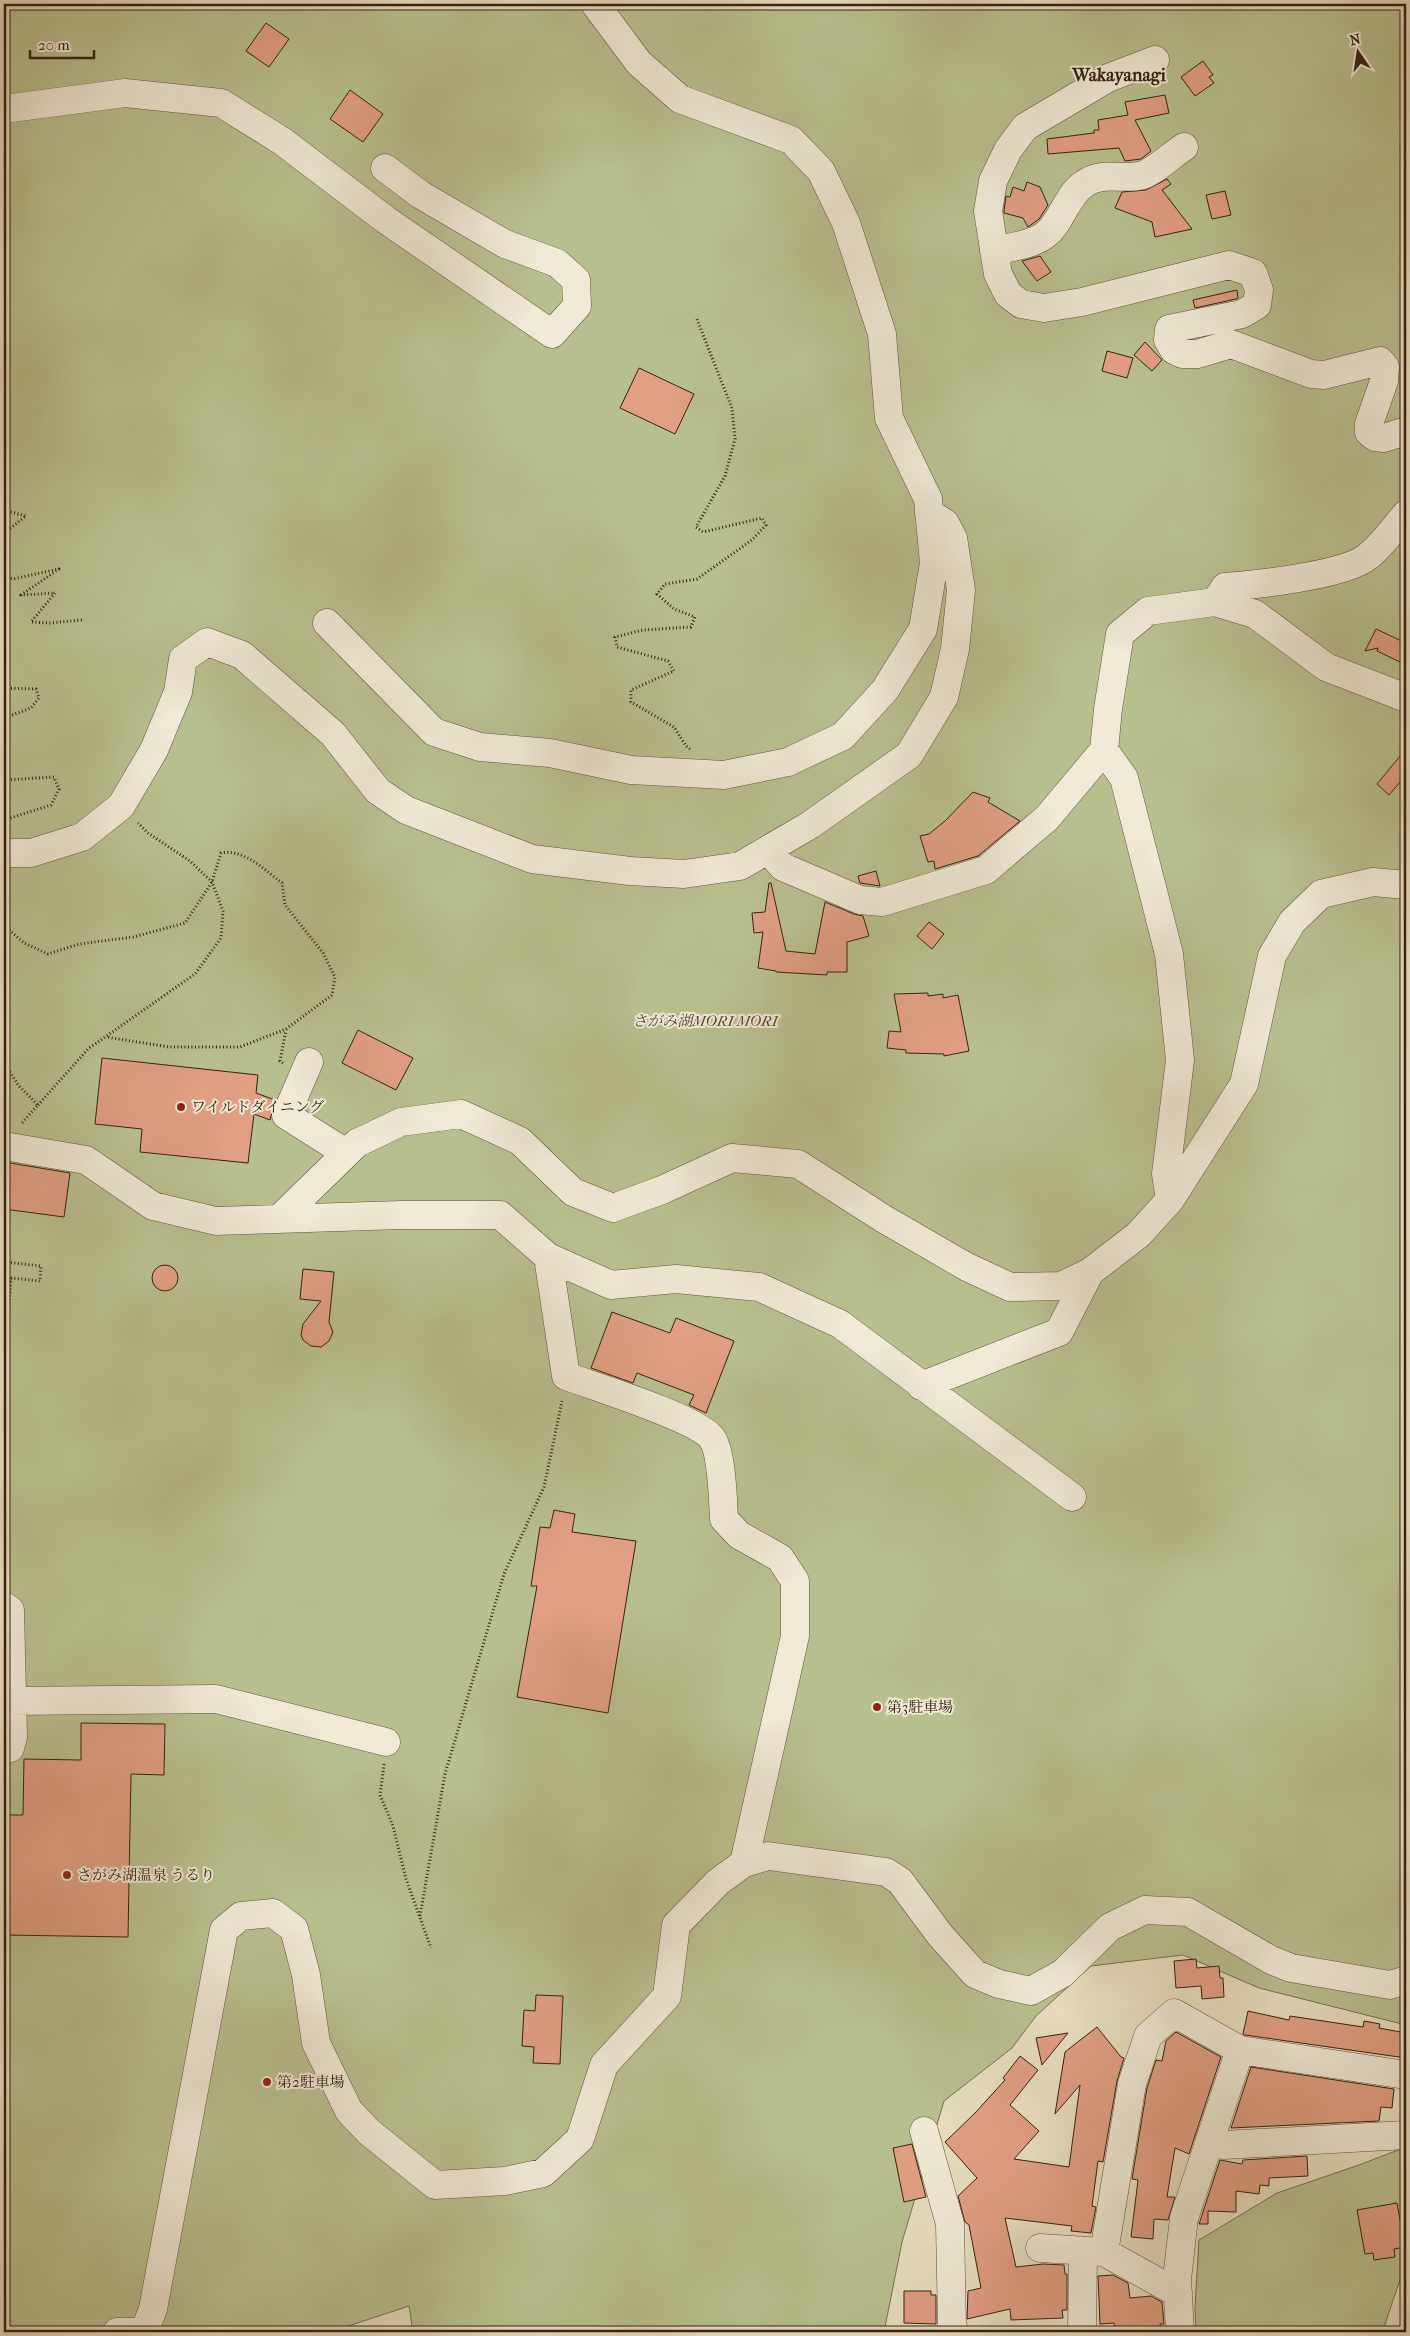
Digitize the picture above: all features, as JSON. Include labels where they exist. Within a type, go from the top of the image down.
[{"type":"street","points":[[327,623],[434,732],[480,747],[550,753],[631,770],[724,775],[788,762],[843,736],[885,690],[923,629],[934,563],[928,499],[888,418],[882,334],[846,223],[820,171],[791,140],[680,99],[640,63],[595,4]]},
{"type":"street","points":[[1155,60],[1108,78],[1025,128],[1008,150],[993,181],[988,211],[998,274],[1008,294],[1021,304],[1044,308],[1082,302],[1229,265],[1242,268],[1253,273],[1258,290],[1257,305],[1242,314],[1169,330],[1168,340],[1174,350],[1182,354],[1197,354],[1231,344],[1311,374],[1324,375],[1380,361],[1385,367],[1384,381],[1368,424],[1369,432],[1375,437],[1384,438],[1406,430]]},
{"type":"street","points":[[4,109],[125,93],[221,103],[282,141],[386,220],[552,334],[577,306],[576,280],[557,263],[505,244],[422,195],[385,168]]},
{"type":"street","points":[[994,251],[1027,243],[1045,235],[1057,221],[1075,191],[1084,184],[1105,176],[1144,175],[1184,147]]},
{"type":"street","points":[[4,853],[31,853],[82,837],[121,806],[154,750],[178,692],[183,659],[207,642],[242,654],[333,734],[378,791],[406,810],[532,859],[630,871],[684,874],[740,866],[810,825],[909,755],[944,697],[955,649],[961,590],[953,538],[945,523],[929,513]]},
{"type":"street","points":[[1215,602],[1225,587],[1304,577],[1350,565],[1367,558],[1406,514]]},
{"type":"street","points":[[768,850],[783,867],[860,900],[882,902],[986,870],[1047,818],[1104,750],[1108,709],[1120,634],[1148,611],[1215,602],[1255,614],[1326,667],[1406,698]]},
{"type":"street","points":[[1104,750],[1124,778],[1169,954],[1180,1060],[1166,1174],[1170,1200]]},
{"type":"street","points":[[279,1219],[357,1143],[401,1122],[461,1114],[520,1141],[573,1192],[613,1208],[662,1190],[732,1158],[798,1164],[884,1219],[966,1267],[1010,1286],[1061,1286],[1090,1272],[1138,1235],[1170,1200],[1244,1084],[1272,956],[1292,922],[1321,894],[1373,882],[1406,885]]},
{"type":"street","points":[[309,1062],[286,1115],[346,1153]]},
{"type":"street","points":[[9,1138],[86,1160],[153,1206],[216,1222],[401,1215],[500,1215],[548,1257],[611,1285],[676,1279],[759,1287],[840,1324],[920,1386],[1072,1497]]},
{"type":"street","points":[[548,1257],[566,1376],[690,1422],[711,1437],[720,1465],[724,1519],[739,1534],[780,1558],[795,1581],[795,1636],[744,1863]]},
{"type":"street","points":[[920,1386],[1059,1332],[1090,1272]]},
{"type":"street","points":[[4,1606],[10,1610],[13,1737],[10,1748],[4,1750]]},
{"type":"street","points":[[12,1701],[216,1699],[386,1742]]},
{"type":"street","points":[[117,2332],[144,2332],[153,2309],[224,1930],[241,1916],[272,1913],[294,1929],[306,1975],[316,2043],[349,2110],[369,2132],[435,2185],[505,2181],[543,2173],[580,2139],[604,2065],[667,1996],[676,1925],[718,1882],[744,1863],[768,1856],[886,1872],[900,1881],[940,1935],[975,1974],[999,1984],[1031,1990],[1063,1973],[1110,1927],[1145,1910],[1188,1912],[1271,1960],[1290,1968],[1390,1985],[1406,1980]]},
{"type":"street","points":[[1082,2332],[1093,2252],[1132,2084],[1148,2036],[1174,2012],[1240,2050],[1406,2075]]},
{"type":"street","points":[[1180,2332],[1178,2280],[1184,2218],[1240,2050]]},
{"type":"street","points":[[924,2131],[950,2224],[952,2328],[955,2332]]},
{"type":"street","points":[[1211,2141],[1224,2145],[1406,2136]]},
{"type":"street","points":[[1040,2248],[1093,2252],[1178,2292]]},
{"type":"path","points":[[693,751],[686,746],[674,727],[631,702],[631,690],[674,671],[668,661],[617,647],[614,637],[642,630],[690,627],[695,617],[674,609],[657,594],[665,584],[697,579],[752,540],[766,525],[762,518],[703,532],[696,527],[725,476],[735,439],[732,408],[696,317]]},
{"type":"path","points":[[4,510],[26,516],[4,533]]},
{"type":"path","points":[[4,577],[12,579],[59,569],[21,595],[55,592],[31,622],[50,623],[82,620]]},
{"type":"path","points":[[4,688],[36,689],[39,698],[30,708],[4,718]]},
{"type":"path","points":[[4,780],[54,778],[59,789],[51,805],[4,820]]},
{"type":"path","points":[[9,1138],[88,1049],[195,974],[221,938],[223,911],[212,882],[190,861],[148,834],[121,806]]},
{"type":"path","points":[[4,925],[24,943],[48,954],[79,944],[133,936],[185,923],[212,882],[221,853],[228,852],[242,855],[282,883],[285,905],[323,954],[335,977],[332,995],[286,1030],[240,1047],[169,1047],[106,1037]]},
{"type":"path","points":[[4,1063],[20,1086],[38,1106]]},
{"type":"path","points":[[4,1262],[41,1266],[40,1281],[11,1278]]},
{"type":"path","points":[[4,1290],[11,1278]]},
{"type":"path","points":[[4,1348],[6,1346],[11,1278]]},
{"type":"path","points":[[420,1916],[445,1774],[504,1574],[544,1487],[561,1411],[566,1376]]},
{"type":"path","points":[[386,1742],[380,1795],[392,1826],[406,1879],[431,1948]]},
{"type":"green space","name":"さがみ湖MORI MORI","points":[[4,4],[1406,4],[1406,2025],[1259,1988],[1183,1955],[1091,1966],[1036,2016],[1012,2048],[944,2101],[902,2242],[884,2332],[413,2332],[409,2306],[330,2332],[4,2332]]},
{"type":"green space","points":[[1406,2147],[1406,2262],[1383,2330],[1386,2332],[1196,2332],[1195,2307],[1199,2240],[1277,2193]]},
{"type":"building","points":[[266,23],[289,39],[269,67],[246,51]]},
{"type":"building","points":[[1203,61],[1213,75],[1209,77],[1214,83],[1195,96],[1181,77]]},
{"type":"building","points":[[350,90],[383,114],[363,142],[330,119]]},
{"type":"building","points":[[1165,95],[1169,113],[1135,120],[1151,151],[1141,159],[1125,161],[1119,148],[1048,154],[1047,139],[1094,133],[1094,130],[1099,130],[1098,120],[1128,115],[1125,102]]},
{"type":"building","points":[[1167,179],[1171,184],[1162,190],[1192,229],[1155,237],[1152,222],[1115,208],[1122,192],[1146,190]]},
{"type":"building","points":[[1027,182],[1040,187],[1048,205],[1039,219],[1028,227],[1023,218],[1004,213],[1006,196],[1010,197],[1013,187],[1024,191]]},
{"type":"building","points":[[1225,191],[1231,215],[1212,219],[1206,195]]},
{"type":"building","points":[[1040,256],[1051,272],[1037,281],[1022,261]]},
{"type":"building","points":[[1237,290],[1238,298],[1236,299],[1195,308],[1193,300]]},
{"type":"building","points":[[1145,342],[1162,360],[1152,371],[1134,355]]},
{"type":"building","points":[[1107,351],[1133,358],[1127,378],[1102,371]]},
{"type":"building","points":[[639,368],[694,394],[675,434],[620,408]]},
{"type":"building","points":[[1376,629],[1406,643],[1406,653],[1402,663],[1377,651],[1378,648],[1365,651]]},
{"type":"building","points":[[1406,749],[1406,775],[1389,795],[1377,784]]},
{"type":"building","points":[[973,792],[990,798],[988,802],[1020,821],[978,856],[935,869],[934,861],[928,862],[920,836],[929,834],[945,821]]},
{"type":"building","points":[[876,871],[880,886],[860,883],[858,876]]},
{"type":"building","points":[[769,883],[771,883],[786,951],[815,954],[825,902],[863,916],[869,936],[847,942],[847,972],[827,972],[827,975],[776,972],[758,968],[763,932],[754,933],[752,913],[765,912]]},
{"type":"building","points":[[929,922],[944,934],[932,949],[917,936]]},
{"type":"building","points":[[928,993],[928,996],[943,994],[943,998],[958,995],[969,1051],[944,1056],[944,1054],[906,1053],[906,1050],[887,1048],[889,1031],[901,1032],[894,994]]},
{"type":"building","points":[[358,1030],[413,1058],[396,1090],[342,1063]]},
{"type":"building","points":[[102,1058],[258,1075],[256,1093],[275,1100],[270,1120],[254,1114],[248,1163],[140,1152],[142,1129],[95,1124]]},
{"type":"building","points":[[4,1162],[70,1173],[64,1217],[4,1209]]},
{"type":"building","points":[[165,1265],[174,1269],[178,1278],[174,1287],[165,1291],[156,1287],[152,1278],[156,1269]]},
{"type":"building","points":[[303,1269],[334,1272],[329,1322],[333,1332],[329,1341],[321,1347],[311,1346],[303,1340],[301,1335],[303,1324],[321,1301],[300,1299]]},
{"type":"building","points":[[612,1312],[670,1333],[676,1318],[734,1341],[706,1413],[689,1405],[694,1395],[637,1373],[633,1383],[591,1368]]},
{"type":"building","points":[[554,1510],[575,1514],[572,1532],[636,1541],[608,1713],[517,1697],[537,1586],[531,1586],[540,1527],[550,1528]]},
{"type":"building","name":"さがみ湖温泉 うるり","points":[[81,1723],[165,1724],[164,1775],[131,1774],[128,1937],[4,1935],[4,1815],[23,1815],[24,1759],[81,1760]]},
{"type":"building","points":[[1196,1959],[1197,1968],[1219,1966],[1220,1978],[1223,1978],[1224,1997],[1202,1999],[1201,1986],[1176,1988],[1174,1961]]},
{"type":"building","points":[[536,1995],[563,1996],[560,2064],[533,2063],[534,2047],[522,2046],[524,2010],[535,2011]]},
{"type":"building","points":[[1248,2011],[1289,2020],[1290,2016],[1363,2027],[1364,2021],[1380,2024],[1379,2028],[1406,2033],[1406,2058],[1245,2035],[1243,2034]]},
{"type":"building","points":[[1097,2027],[1121,2057],[1124,2058],[1117,2081],[1103,2162],[1098,2161],[1092,2206],[1096,2207],[1091,2233],[1071,2231],[1072,2226],[1005,2218],[1016,2267],[1043,2264],[1064,2265],[1065,2274],[1067,2274],[1067,2310],[1062,2310],[1063,2318],[1011,2320],[1010,2309],[967,2319],[968,2291],[981,2288],[969,2225],[965,2222],[958,2196],[977,2178],[945,2142],[1005,2080],[1003,2078],[1020,2056],[1038,2070],[1010,2105],[1039,2131],[1014,2159],[1069,2167],[1080,2085],[1055,2114],[1065,2052]]},
{"type":"building","points":[[1176,2032],[1221,2057],[1189,2154],[1175,2148],[1167,2197],[1175,2197],[1168,2220],[1154,2219],[1153,2239],[1131,2237],[1138,2180],[1132,2179],[1147,2088],[1156,2060],[1162,2061],[1166,2041]]},
{"type":"building","points":[[1068,2033],[1042,2065],[1036,2038]]},
{"type":"building","points":[[1251,2067],[1394,2089],[1392,2108],[1381,2107],[1379,2121],[1231,2128]]},
{"type":"building","points":[[912,2144],[926,2197],[904,2202],[893,2148]]},
{"type":"building","points":[[1307,2156],[1308,2176],[1269,2178],[1269,2186],[1260,2185],[1259,2194],[1236,2191],[1236,2212],[1208,2211],[1208,2224],[1199,2224],[1220,2160],[1242,2164],[1243,2160]]},
{"type":"building","points":[[1397,2203],[1405,2247],[1394,2249],[1395,2257],[1374,2260],[1373,2253],[1365,2254],[1357,2210]]},
{"type":"building","points":[[1113,2275],[1128,2283],[1130,2298],[1151,2296],[1162,2302],[1164,2324],[1160,2324],[1161,2332],[1115,2332],[1114,2323],[1100,2324],[1098,2276]]},
{"type":"building","points":[[904,2291],[931,2291],[931,2295],[936,2295],[936,2324],[904,2323]]},
{"type":"place","name":"ワイルドダイニング","points":[[181,1107]]},
{"type":"place","name":"第3駐車場","points":[[877,1707]]},
{"type":"place","name":"さがみ湖温泉 うるり","points":[[67,1875]]},
{"type":"place","name":"第2駐車場","points":[[267,2082]]},
{"type":"district","name":"Wakayanagi","points":[[1119,75]]}]
